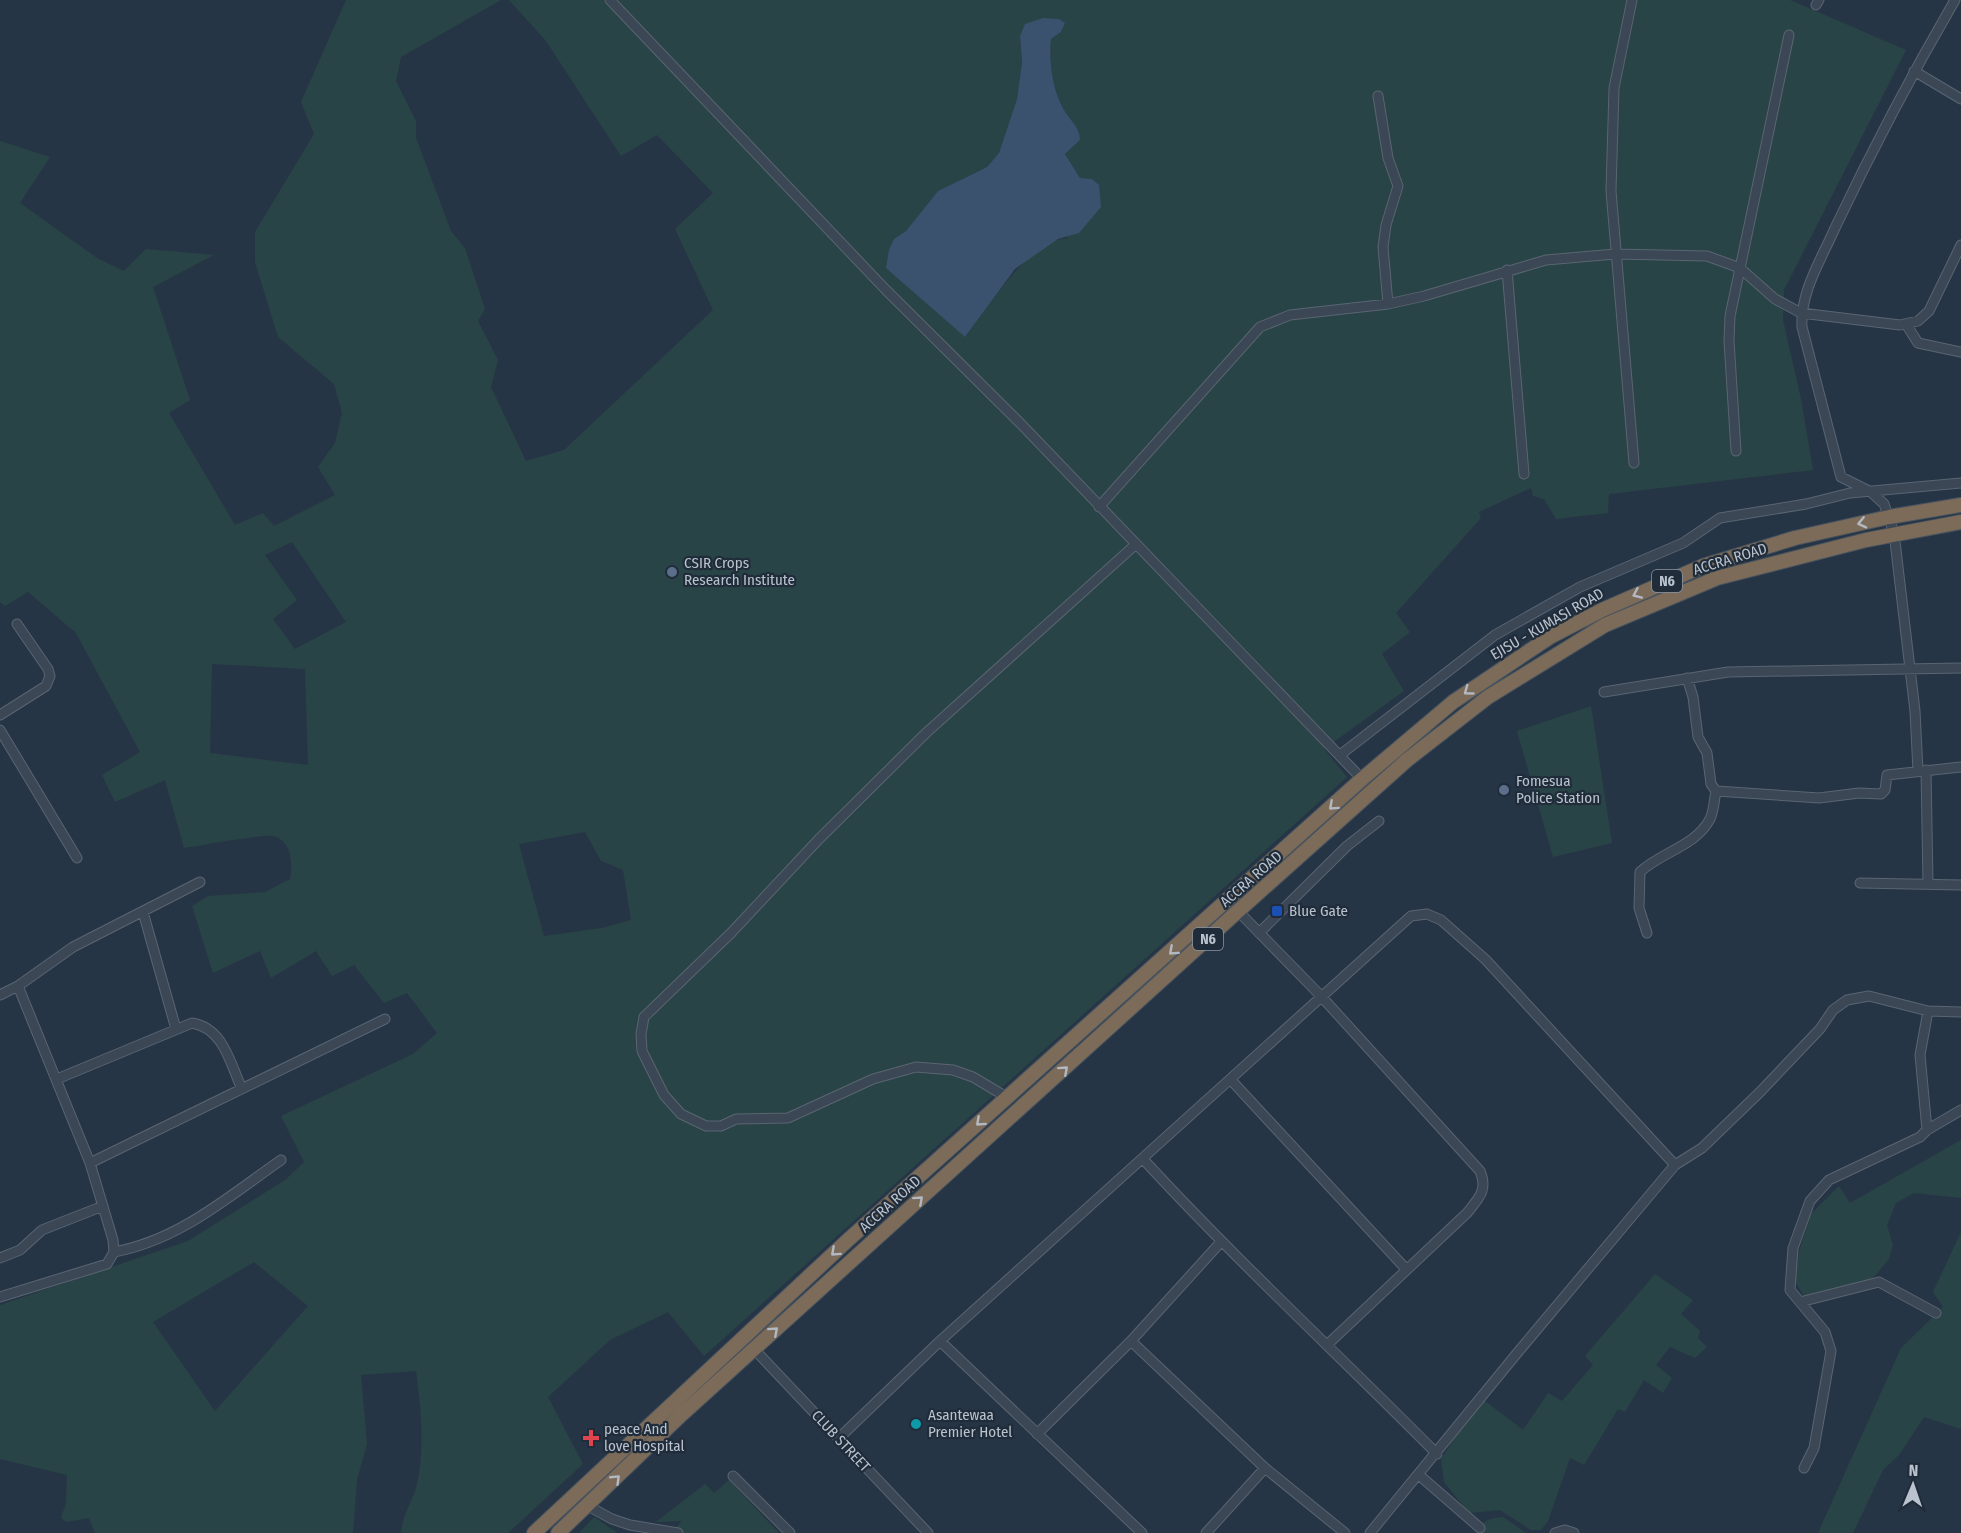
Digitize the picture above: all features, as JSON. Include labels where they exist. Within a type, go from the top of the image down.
[{"type":"highway","name":"EJISU - KUMASI ROAD","points":[[1408,739],[1489,676],[1551,637],[1602,610],[1670,580],[1737,555],[1795,538],[1889,517],[1961,505]]},
{"type":"highway","name":"ACCRA ROAD","points":[[558,1533],[681,1415],[1238,911],[1407,760],[1458,719],[1562,650],[1636,611],[1717,578],[1894,533],[1961,522]]},
{"type":"highway","name":"ACCRA ROAD","points":[[534,1533],[679,1395],[1408,739]]},
{"type":"street","points":[[610,0],[729,128],[886,290],[1020,423],[1362,779]]},
{"type":"street","points":[[1632,0],[1614,88],[1611,191],[1634,463]]},
{"type":"street","points":[[1928,883],[1922,771],[1894,533],[1884,504],[1871,492],[1841,477],[1802,327],[1801,313],[1806,292],[1847,202],[1914,71],[1955,0]]},
{"type":"street","points":[[1736,451],[1729,341],[1730,315],[1789,35]]},
{"type":"street","points":[[1914,71],[1961,99]]},
{"type":"street","points":[[1378,96],[1388,158],[1398,186],[1386,225],[1383,247],[1388,304]]},
{"type":"street","points":[[1099,507],[1260,327],[1290,315],[1388,304],[1424,296],[1546,260],[1615,254],[1707,256],[1740,268],[1775,299],[1801,313],[1906,324],[1918,321],[1929,311],[1961,244]]},
{"type":"street","points":[[1507,270],[1524,474]]},
{"type":"street","points":[[1906,324],[1918,343],[1961,352]]},
{"type":"street","points":[[1340,755],[1414,699],[1444,672],[1495,635],[1580,587],[1683,543],[1720,518],[1806,504],[1850,493],[1961,483]]},
{"type":"street","points":[[1008,1098],[973,1077],[953,1070],[916,1067],[873,1079],[788,1118],[736,1119],[720,1126],[706,1126],[681,1114],[664,1095],[642,1051],[640,1034],[644,1017],[731,933],[827,830],[926,733],[1135,544]]},
{"type":"street","points":[[0,715],[46,686],[50,676],[48,669],[17,624]]},
{"type":"street","points":[[1604,692],[1728,672],[1961,668]]},
{"type":"street","points":[[1647,933],[1639,908],[1640,872],[1653,860],[1695,837],[1710,818],[1716,791],[1711,784],[1707,753],[1698,737],[1693,697],[1687,678]]},
{"type":"street","points":[[0,730],[77,858]]},
{"type":"street","points":[[1716,791],[1819,798],[1859,793],[1881,794],[1885,790],[1887,774],[1961,767]]},
{"type":"street","points":[[1259,933],[1347,846],[1379,821]]},
{"type":"street","points":[[0,995],[18,986],[59,956],[200,882]]},
{"type":"street","points":[[1860,884],[1961,885]]},
{"type":"street","points":[[1238,911],[1320,995],[1480,1171],[1485,1183],[1482,1192],[1467,1213],[1328,1344]]},
{"type":"street","points":[[143,912],[176,1029]]},
{"type":"street","points":[[839,1438],[940,1341],[1231,1080],[1320,995],[1411,916],[1427,914],[1441,920],[1485,959],[1675,1165]]},
{"type":"street","points":[[0,1297],[107,1264],[114,1252],[90,1163],[18,986]]},
{"type":"street","points":[[1370,1533],[1675,1165],[1702,1148],[1760,1092],[1820,1029],[1833,1010],[1846,1000],[1869,996],[1928,1011],[1961,1012]]},
{"type":"street","points":[[1927,1130],[1920,1055],[1928,1011]]},
{"type":"street","points":[[90,1163],[384,1019]]},
{"type":"street","points":[[57,1079],[192,1023],[204,1025],[213,1031],[241,1088]]},
{"type":"street","points":[[1231,1080],[1406,1269]]},
{"type":"street","points":[[1804,1468],[1814,1448],[1831,1351],[1825,1332],[1790,1290],[1793,1248],[1810,1201],[1829,1180],[1920,1137],[1927,1130],[1961,1110]]},
{"type":"street","points":[[114,1252],[150,1244],[187,1224],[281,1160]]},
{"type":"street","points":[[1143,1160],[1220,1243],[1263,1280],[1437,1454]]},
{"type":"street","points":[[0,1258],[20,1250],[42,1230],[103,1206]]},
{"type":"street","points":[[1038,1434],[1131,1341],[1220,1243]]},
{"type":"street","points":[[1800,1302],[1879,1282],[1936,1313]]},
{"type":"street","points":[[940,1341],[1142,1533]]},
{"type":"street","points":[[1131,1341],[1265,1468],[1345,1533]]},
{"type":"street","name":"CLUB STREET","points":[[754,1349],[928,1533]]},
{"type":"street","points":[[1206,1533],[1265,1468]]},
{"type":"street","points":[[1419,1475],[1480,1528]]},
{"type":"street","points":[[734,1476],[790,1533]]},
{"type":"street","points":[[588,1506],[612,1519],[630,1525],[678,1533]]},
{"type":"street","points":[[1555,1533],[1565,1530],[1575,1533]]},
{"type":"green space","points":[[346,0],[501,0],[401,57],[396,81],[416,121],[416,138],[451,231],[465,248],[485,309],[478,321],[498,360],[491,387],[526,461],[564,450],[713,310],[675,229],[713,193],[657,135],[621,156],[546,41],[509,0],[1790,0],[1906,50],[1784,290],[1783,320],[1801,399],[1813,470],[1609,494],[1608,513],[1556,519],[1544,499],[1533,496],[1531,488],[1479,512],[1481,518],[1396,613],[1410,632],[1382,654],[1404,691],[1324,749],[1347,777],[704,1356],[668,1312],[610,1340],[548,1397],[583,1464],[508,1533],[401,1533],[403,1520],[417,1484],[421,1456],[421,1413],[416,1371],[361,1375],[367,1444],[357,1480],[353,1533],[95,1533],[89,1518],[66,1522],[61,1518],[66,1503],[67,1475],[0,1459],[0,1305],[188,1241],[285,1180],[304,1162],[281,1116],[413,1054],[437,1033],[407,993],[384,1003],[354,965],[332,976],[316,951],[271,978],[260,951],[213,973],[192,906],[208,896],[265,892],[290,879],[291,860],[288,848],[279,839],[267,836],[184,848],[165,780],[115,802],[102,775],[140,752],[76,633],[28,592],[5,606],[0,602],[0,141],[50,157],[20,203],[97,258],[124,271],[146,249],[214,255],[153,287],[190,400],[169,413],[235,525],[263,513],[274,526],[335,495],[318,467],[335,443],[342,413],[334,384],[278,337],[255,262],[255,232],[314,134],[301,102]],"holes":[[[1065,22],[1061,32],[1051,39],[1050,57],[1059,100],[1080,135],[1080,140],[1065,154],[1080,178],[1092,179],[1067,238],[1052,242],[1024,263],[1010,277],[966,336],[894,239],[906,231],[938,191],[987,167],[999,153],[1017,99],[1022,61],[1020,36]],[[292,542],[346,622],[295,649],[273,619],[297,600],[265,555]],[[212,664],[305,669],[308,765],[210,753]],[[585,832],[601,861],[623,870],[631,920],[602,928],[544,936],[519,844]],[[254,1262],[308,1306],[215,1411],[153,1322]]]},
{"type":"green space","points":[[1591,706],[1612,843],[1553,857],[1517,731]]},
{"type":"green space","points":[[1961,1140],[1961,1198],[1914,1193],[1896,1203],[1887,1225],[1893,1245],[1889,1259],[1873,1278],[1805,1298],[1795,1281],[1799,1251],[1811,1214],[1839,1186],[1850,1203]]},
{"type":"green space","points":[[1961,1232],[1961,1429],[1924,1417],[1899,1455],[1883,1470],[1853,1533],[1818,1533],[1901,1348],[1943,1307],[1933,1292]]},
{"type":"green space","points":[[1655,1274],[1693,1300],[1681,1314],[1700,1331],[1698,1338],[1707,1347],[1695,1358],[1670,1347],[1656,1365],[1672,1378],[1663,1393],[1644,1380],[1625,1412],[1618,1409],[1584,1465],[1570,1458],[1548,1521],[1541,1530],[1531,1530],[1500,1510],[1469,1513],[1444,1482],[1441,1459],[1460,1430],[1485,1401],[1523,1430],[1548,1393],[1562,1401],[1593,1365],[1585,1356]]},
{"type":"green space","points":[[729,1480],[779,1533],[671,1533],[682,1521],[656,1522],[705,1484],[714,1493]]},
{"type":"green space","points":[[594,1517],[616,1532],[579,1533]]},
{"type":"green space","points":[[1503,1517],[1526,1533],[1479,1533],[1487,1520]]},
{"type":"water","points":[[1043,18],[1059,19],[1065,23],[1061,32],[1051,39],[1052,75],[1059,100],[1076,127],[1080,140],[1065,154],[1080,178],[1092,179],[1099,185],[1101,207],[1079,233],[1058,239],[1015,269],[965,337],[886,268],[889,250],[894,239],[906,231],[938,191],[987,167],[999,153],[1017,99],[1022,62],[1020,36],[1025,24]]},
{"type":"place","name":"CSIR Crops Research Institute","points":[[672,572]]},
{"type":"place","name":"Fomesua Police Station","points":[[1504,790]]},
{"type":"place","name":"Blue Gate","points":[[1277,911]]},
{"type":"place","name":"Asantewaa Premier Hotel","points":[[916,1424]]},
{"type":"place","name":"peace And love Hospital","points":[[591,1438]]}]
